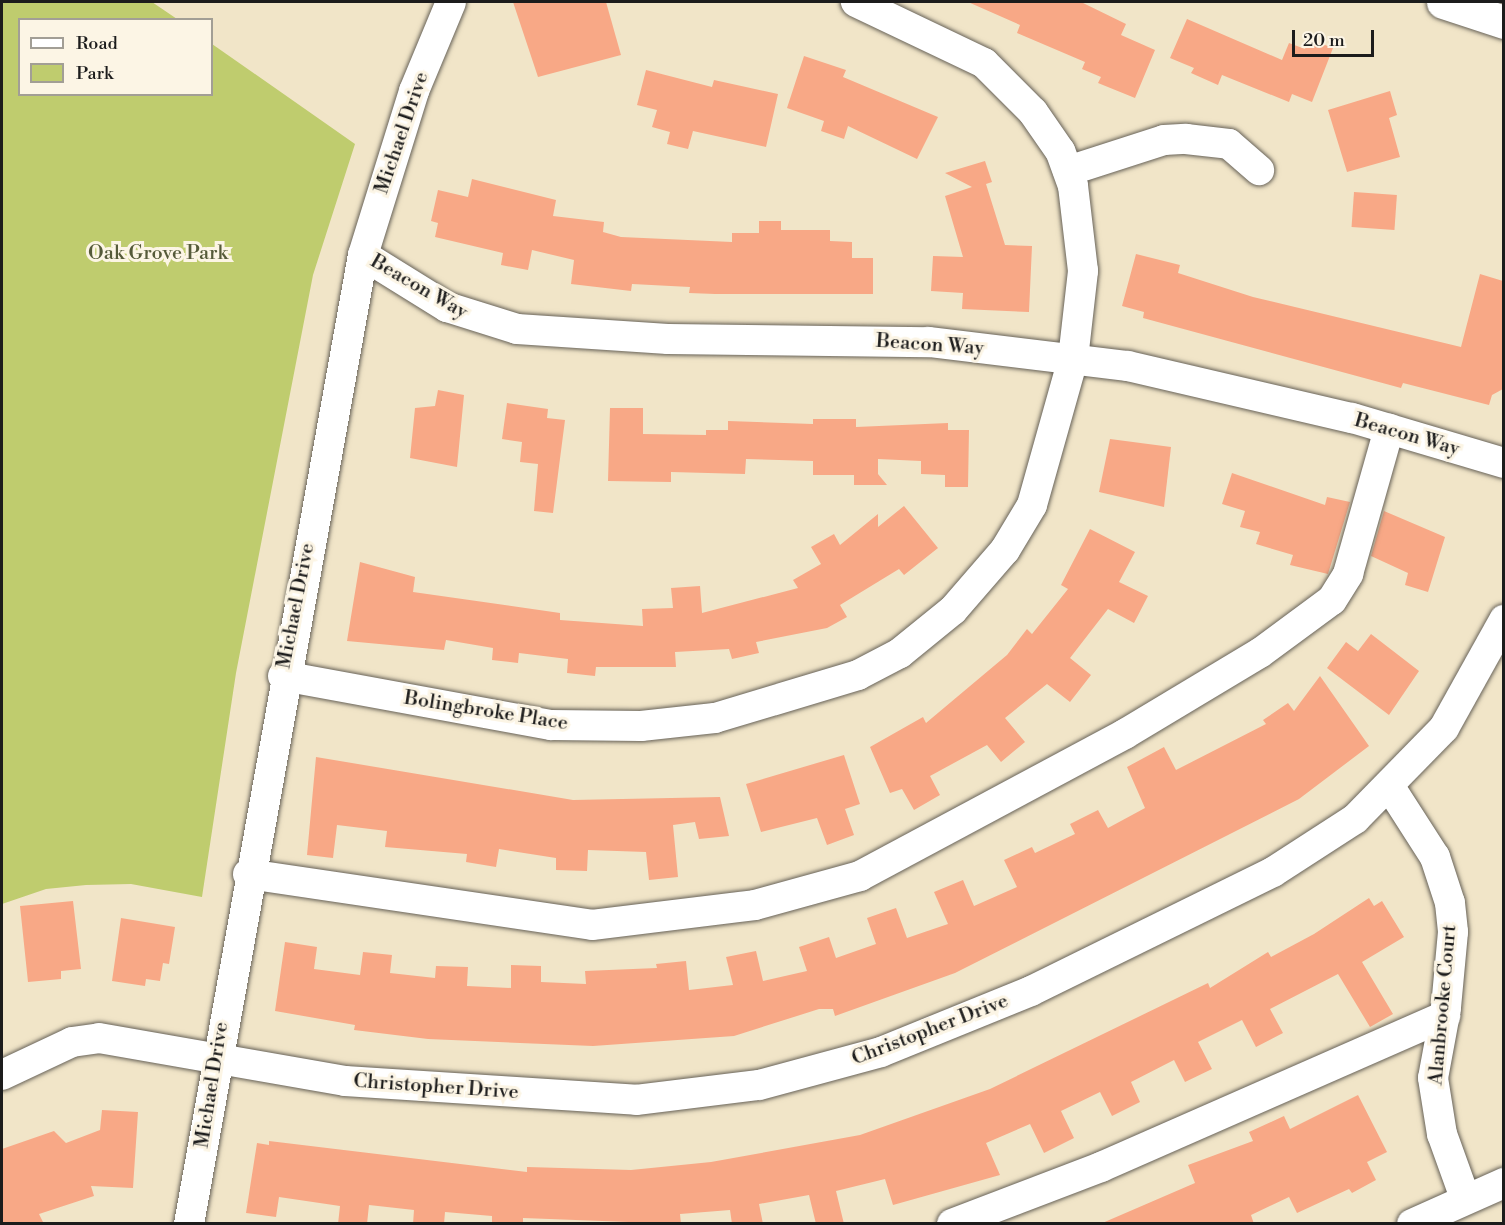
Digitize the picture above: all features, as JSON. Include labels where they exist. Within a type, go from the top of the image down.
[{"type":"main road","points":[[1443,2],[1503,21]]},
{"type":"street","name":"Michael Drive","points":[[189,1224],[283,676],[363,255],[414,91],[451,2]]},
{"type":"street","name":"Bolingbroke Place","points":[[283,676],[551,725],[640,726],[745,711],[858,675],[900,653],[953,610],[1005,550],[1032,505],[1073,359],[1083,271],[1068,171],[1033,112],[984,63],[856,2]]},
{"type":"street","points":[[1068,171],[1164,140],[1186,139],[1229,144],[1259,170]]},
{"type":"street","name":"Beacon Way","points":[[363,255],[447,307],[517,329],[668,339],[929,342],[1128,366],[1389,429],[1503,463]]},
{"type":"street","points":[[248,874],[592,925],[755,905],[860,876],[1125,734],[1260,653],[1332,600],[1348,574],[1389,429]]},
{"type":"street","name":"Christopher Drive","points":[[2,1075],[72,1042],[99,1038],[215,1063],[345,1081],[636,1100],[759,1085],[881,1053],[1031,991],[1273,872],[1354,819],[1390,787],[1444,728],[1503,620]]},
{"type":"street","name":"Alanbrooke Court","points":[[1390,787],[1435,857],[1450,903],[1453,932],[1444,1016],[1433,1078],[1442,1134],[1465,1198]]},
{"type":"street","points":[[952,1224],[1101,1167],[1444,1016]]},
{"type":"street","points":[[1412,1224],[1465,1198],[1503,1183]]},
{"type":"green space","name":"Oak Grove Park","points":[[2,2],[152,2],[176,18],[18,18],[18,96],[213,96],[213,45],[355,144],[313,275],[236,673],[202,897],[131,884],[86,885],[46,889],[2,904]]},
{"type":"building","points":[[513,2],[606,2],[621,55],[538,77]]},
{"type":"building","points":[[968,2],[1081,2],[1126,24],[1121,35],[1155,50],[1135,98],[1098,83],[1101,77],[1082,69],[1085,62],[1017,33],[1020,25]]},
{"type":"building","points":[[1187,19],[1282,60],[1289,43],[1305,49],[1309,39],[1333,48],[1312,102],[1292,94],[1289,102],[1222,75],[1218,85],[1191,73],[1194,68],[1170,58]]},
{"type":"building","points":[[804,56],[846,70],[843,77],[938,117],[917,159],[848,126],[844,139],[821,131],[824,121],[787,108]]},
{"type":"building","points":[[646,70],[712,87],[714,80],[778,94],[766,147],[693,131],[688,149],[667,144],[670,132],[652,127],[657,110],[637,105]]},
{"type":"building","points":[[1390,91],[1397,115],[1389,118],[1400,157],[1347,172],[1328,110]]},
{"type":"building","points":[[985,161],[992,182],[986,184],[1005,245],[1032,246],[1029,312],[962,309],[963,293],[931,291],[933,256],[963,257],[945,196],[972,187],[945,173]]},
{"type":"building","points":[[472,179],[556,200],[553,216],[604,222],[603,232],[621,237],[732,242],[732,233],[759,233],[759,221],[781,221],[781,230],[830,230],[830,241],[852,242],[852,258],[873,258],[873,294],[715,294],[689,293],[690,287],[632,284],[631,291],[571,284],[574,260],[532,250],[528,270],[501,265],[503,253],[435,237],[438,223],[431,221],[438,190],[468,197]]},
{"type":"building","points":[[1354,192],[1397,195],[1394,230],[1352,227]]},
{"type":"building","points":[[1136,254],[1180,265],[1178,273],[1253,297],[1461,347],[1480,274],[1503,281],[1503,389],[1492,395],[1489,405],[1403,383],[1401,388],[1143,318],[1144,312],[1122,306]]},
{"type":"building","points":[[438,390],[464,395],[457,467],[410,458],[415,408],[435,406]]},
{"type":"building","points":[[507,403],[548,409],[547,418],[565,420],[553,513],[534,511],[538,464],[520,462],[522,442],[502,439]]},
{"type":"building","points":[[610,408],[643,408],[643,434],[706,435],[706,430],[728,430],[728,421],[813,424],[813,419],[856,419],[856,427],[948,423],[948,430],[969,430],[968,487],[945,487],[945,475],[921,474],[921,461],[878,459],[878,474],[887,485],[854,485],[854,475],[813,475],[813,461],[746,459],[745,474],[671,472],[671,482],[608,481]]},
{"type":"building","points":[[1110,439],[1171,447],[1164,507],[1099,492]]},
{"type":"building","points":[[1232,473],[1325,505],[1327,497],[1350,502],[1328,574],[1290,565],[1293,555],[1256,544],[1260,532],[1240,527],[1245,511],[1222,504]]},
{"type":"building","points":[[904,506],[938,548],[904,575],[899,569],[840,605],[847,617],[827,628],[756,642],[759,653],[732,659],[729,649],[675,652],[676,667],[596,667],[595,676],[567,673],[568,659],[519,653],[518,663],[492,660],[493,648],[446,640],[444,650],[347,641],[360,562],[415,577],[413,592],[560,613],[560,620],[643,626],[642,609],[673,608],[671,588],[700,586],[702,613],[798,588],[793,580],[821,564],[811,547],[834,534],[840,545],[878,514],[878,527]]},
{"type":"building","points":[[1384,511],[1445,537],[1428,592],[1405,585],[1408,573],[1371,556]]},
{"type":"building","points":[[1090,529],[1135,552],[1119,582],[1148,596],[1134,623],[1108,609],[1070,658],[1091,675],[1070,702],[1047,684],[1005,718],[1025,742],[1001,762],[987,745],[930,776],[940,795],[914,810],[902,789],[890,793],[870,747],[923,717],[926,723],[1007,655],[1027,629],[1032,634],[1068,589],[1061,585]]},
{"type":"building","points":[[1371,634],[1419,671],[1389,715],[1327,668],[1346,642],[1358,651]]},
{"type":"building","points":[[1320,676],[1369,746],[1299,799],[955,973],[835,1016],[833,1009],[819,1009],[734,1036],[593,1046],[428,1039],[354,1030],[355,1025],[275,1011],[285,942],[317,947],[314,969],[360,975],[363,952],[392,955],[390,973],[435,978],[436,966],[468,967],[467,986],[511,988],[511,965],[541,966],[541,982],[586,984],[585,971],[657,968],[656,964],[686,961],[689,990],[733,985],[726,957],[756,951],[763,981],[807,971],[799,947],[829,937],[836,958],[876,944],[867,918],[896,908],[907,938],[948,924],[934,892],[963,880],[974,906],[1017,887],[1004,860],[1032,847],[1035,853],[1075,834],[1070,824],[1098,810],[1108,828],[1145,808],[1127,767],[1164,747],[1176,770],[1266,724],[1263,720],[1288,703],[1294,711]]},
{"type":"building","points":[[844,755],[860,804],[845,809],[854,835],[827,845],[817,818],[761,832],[746,784]]},
{"type":"building","points":[[316,757],[573,800],[720,797],[729,836],[699,839],[695,822],[673,825],[678,877],[649,880],[646,852],[588,850],[587,871],[556,870],[556,858],[499,849],[496,867],[466,862],[467,854],[385,847],[387,831],[337,825],[333,858],[307,855]]},
{"type":"building","points":[[1369,898],[1374,906],[1382,901],[1404,937],[1362,962],[1393,1014],[1370,1027],[1338,974],[1270,1009],[1283,1033],[1256,1047],[1242,1020],[1198,1042],[1212,1069],[1185,1082],[1174,1060],[1131,1082],[1140,1102],[1112,1116],[1100,1092],[1061,1111],[1074,1138],[1044,1153],[1030,1124],[986,1143],[1000,1175],[893,1205],[885,1179],[836,1191],[844,1224],[816,1224],[809,1195],[759,1204],[763,1224],[732,1224],[730,1210],[680,1214],[681,1224],[523,1218],[523,1224],[492,1224],[492,1216],[445,1212],[444,1224],[413,1224],[414,1210],[369,1205],[367,1224],[338,1224],[340,1206],[279,1197],[276,1217],[246,1213],[257,1143],[269,1145],[269,1141],[527,1172],[527,1167],[631,1170],[711,1162],[860,1135],[990,1089],[1208,983],[1210,988],[1268,952],[1271,957],[1314,934]]},
{"type":"building","points":[[73,901],[81,969],[61,971],[61,979],[28,982],[20,906]]},
{"type":"building","points":[[121,918],[175,927],[169,964],[163,963],[160,981],[146,979],[145,986],[112,981]]},
{"type":"building","points":[[1358,1095],[1387,1152],[1367,1162],[1376,1180],[1352,1193],[1349,1189],[1297,1213],[1289,1197],[1251,1215],[1254,1224],[1100,1224],[1195,1183],[1188,1165],[1253,1141],[1249,1132],[1284,1116],[1290,1129]]},
{"type":"building","points":[[102,1110],[138,1112],[133,1188],[91,1186],[94,1196],[39,1214],[44,1224],[2,1224],[2,1149],[54,1131],[66,1143],[100,1130]]}]
